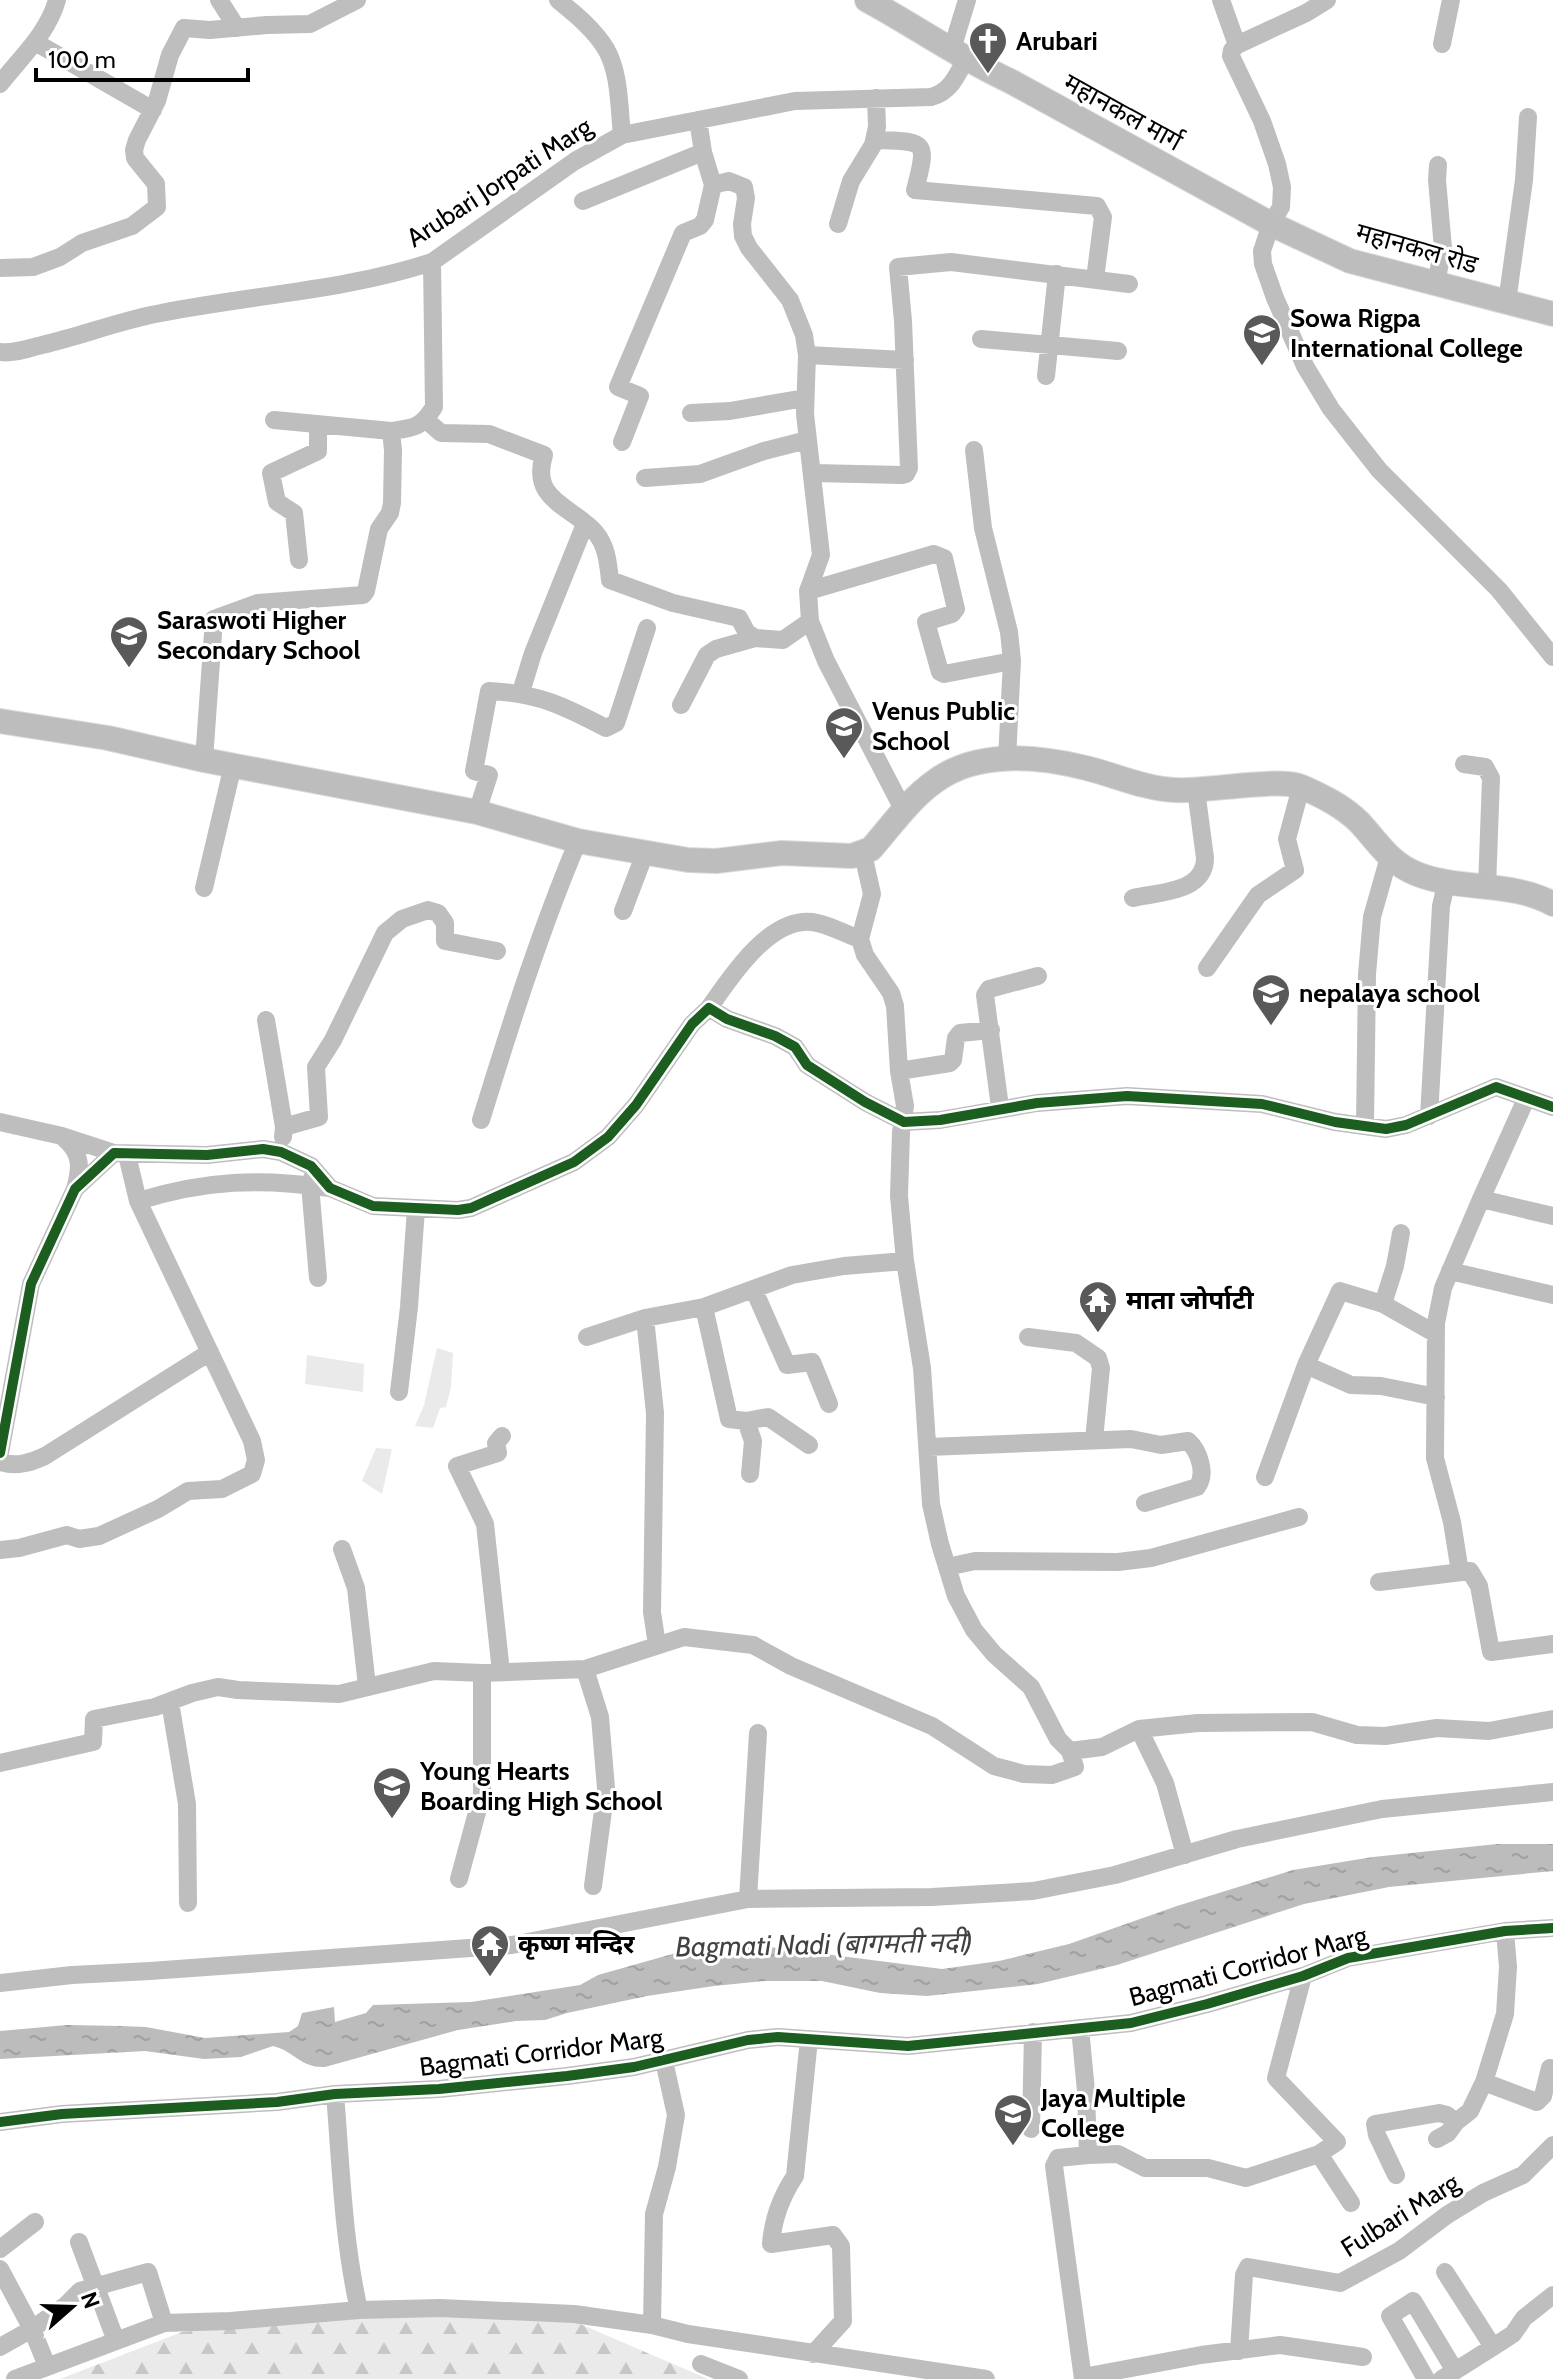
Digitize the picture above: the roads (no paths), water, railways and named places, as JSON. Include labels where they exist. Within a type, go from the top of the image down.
[{"type":"main road","name":"महानकल मार्ग","points":[[875,2],[958,55],[1271,224]]},
{"type":"main road","name":"महानकल रोड","points":[[1271,224],[1350,261],[1553,314]]},
{"type":"main road","points":[[0,721],[108,738],[204,760],[477,812],[578,841],[702,862],[782,853],[863,854],[931,783],[958,768],[989,760],[1065,763],[1171,790],[1285,784],[1301,787],[1348,813],[1389,857],[1421,875],[1532,893],[1553,904]]},
{"type":"street","points":[[0,84],[8,61],[35,42],[50,20],[57,0]]},
{"type":"street","points":[[219,0],[237,28]]},
{"type":"street","points":[[0,268],[33,267],[60,257],[82,243],[132,226],[157,207],[156,184],[135,158],[134,150],[153,110],[170,55],[184,28],[210,30],[310,24],[357,0]]},
{"type":"street","points":[[558,0],[577,15],[606,49],[615,76],[622,135]]},
{"type":"street","points":[[958,55],[967,0]]},
{"type":"street","points":[[1221,0],[1237,45]]},
{"type":"street","points":[[1327,0],[1232,50],[1231,56],[1262,121],[1282,187],[1281,207],[1271,224],[1262,251],[1263,264],[1305,366],[1331,409],[1379,470],[1499,590],[1553,657]]},
{"type":"street","points":[[1442,44],[1451,0]]},
{"type":"street","points":[[35,42],[153,110]]},
{"type":"street","name":"Arubari Jorpati Marg","points":[[0,352],[8,353],[67,339],[158,313],[364,281],[432,262],[575,161],[622,135],[795,101],[940,95],[955,81],[958,55]]},
{"type":"street","points":[[838,224],[851,181],[874,140],[876,98]]},
{"type":"street","points":[[1507,302],[1524,180],[1528,117]]},
{"type":"street","points":[[622,442],[640,396],[618,387],[683,233],[700,226],[705,220],[713,185],[698,120]]},
{"type":"street","points":[[874,140],[914,142],[920,147],[924,156],[915,190],[1097,206],[1103,217],[1095,279]]},
{"type":"street","points":[[583,201],[703,152]]},
{"type":"street","points":[[1436,283],[1443,248],[1438,165]]},
{"type":"street","points":[[713,185],[729,181],[744,187],[743,236],[790,300],[804,335],[807,355],[807,440],[821,555],[808,591],[810,621],[826,661],[904,811]]},
{"type":"street","points":[[274,420],[391,431],[416,427],[426,420],[434,407],[435,391],[432,262]]},
{"type":"street","points":[[813,473],[906,474],[909,468],[898,267],[951,262],[1129,284]]},
{"type":"street","points":[[1046,376],[1057,274]]},
{"type":"street","points":[[981,339],[1118,351]]},
{"type":"street","points":[[807,355],[905,360]]},
{"type":"street","points":[[691,413],[730,411],[805,398]]},
{"type":"street","points":[[426,420],[441,433],[489,434],[544,455],[540,478],[549,496],[596,534],[606,552],[610,580],[673,603],[739,618],[747,633],[755,638]]},
{"type":"street","points":[[299,560],[294,513],[277,502],[271,473],[318,451],[318,424]]},
{"type":"street","points":[[204,760],[214,619],[258,603],[363,595],[370,578],[379,529],[390,513],[392,503],[391,431]]},
{"type":"street","points":[[645,478],[700,474],[764,451],[807,440]]},
{"type":"street","points":[[974,450],[983,528],[1009,632],[1012,661],[1007,759]]},
{"type":"street","points":[[521,692],[533,653],[585,524]]},
{"type":"street","points":[[808,591],[934,554],[940,555],[944,558],[956,609],[952,614],[926,622],[940,672],[944,674],[1012,661]]},
{"type":"street","points":[[681,705],[707,655],[725,645],[755,638],[783,640],[810,621]]},
{"type":"street","points":[[477,812],[489,775],[474,771],[489,691],[521,692],[561,704],[606,728],[612,727],[616,723],[647,628]]},
{"type":"street","points":[[1464,764],[1485,767],[1491,778],[1487,888]]},
{"type":"street","points":[[204,888],[233,765]]},
{"type":"street","points":[[1207,968],[1258,895],[1295,870],[1287,839],[1301,787]]},
{"type":"street","points":[[1133,898],[1188,886],[1200,878],[1205,858],[1196,790]]},
{"type":"street","points":[[481,1120],[509,1027],[578,841]]},
{"type":"street","points":[[623,911],[645,853]]},
{"type":"street","points":[[0,1763],[93,1742],[94,1719],[170,1702],[218,1687],[339,1694],[434,1671],[585,1669],[684,1637],[753,1645],[791,1666],[932,1726],[973,1754],[1009,1771],[1052,1775],[1075,1767],[1070,1751],[1058,1739],[1031,1687],[994,1654],[974,1630],[956,1596],[931,1504],[922,1368],[905,1261],[899,1196],[905,1106],[899,1071],[895,1006],[891,993],[865,955],[860,939],[872,894],[863,854]]},
{"type":"street","points":[[1365,1125],[1367,974],[1372,917],[1389,857]]},
{"type":"street","points":[[1429,1116],[1441,906],[1447,880]]},
{"type":"street","points":[[284,1127],[319,1117],[316,1067],[333,1040],[385,933],[393,926],[402,919],[428,910],[438,913],[445,923],[445,941],[497,951]]},
{"type":"street","points":[[0,1122],[62,1136],[120,1154],[207,1155],[263,1149],[281,1152],[312,1178],[373,1206],[471,1208],[574,1162],[592,1150],[623,1121],[692,1024],[709,1008],[743,962],[783,926],[812,922],[860,939]]},
{"type":"street","points":[[1000,1107],[985,995],[989,989],[1038,976]]},
{"type":"street","points":[[709,1008],[727,1019],[775,1036],[795,1047],[807,1065],[865,1102],[904,1122],[940,1120],[1000,1107],[1127,1096],[1137,1099],[1262,1104],[1335,1122],[1386,1129],[1429,1116],[1496,1087],[1553,1107]]},
{"type":"street","points":[[266,1020],[284,1127],[281,1152]]},
{"type":"street","points":[[899,1071],[950,1063],[960,1033],[991,1030]]},
{"type":"street","points":[[1460,1572],[1452,1522],[1435,1458],[1436,1334],[1443,1288],[1526,1099]]},
{"type":"street","points":[[0,1453],[31,1284],[75,1189],[81,1168],[79,1156],[62,1136]]},
{"type":"street","points":[[75,1189],[120,1154]]},
{"type":"street","points":[[0,1550],[67,1535],[79,1539],[99,1536],[158,1509],[188,1491],[222,1489],[252,1474],[256,1460],[252,1441],[138,1201],[120,1154]]},
{"type":"street","points":[[138,1201],[183,1188],[312,1178]]},
{"type":"street","points":[[312,1178],[318,1278]]},
{"type":"street","points":[[1481,1199],[1553,1216]]},
{"type":"street","points":[[399,1392],[416,1209]]},
{"type":"street","points":[[1383,1304],[1401,1233]]},
{"type":"street","points":[[587,1337],[645,1318],[704,1307],[792,1275],[905,1261]]},
{"type":"street","points":[[1450,1271],[1553,1295]]},
{"type":"street","points":[[754,1290],[787,1365],[812,1362],[829,1404]]},
{"type":"street","points":[[1265,1477],[1306,1365],[1340,1291],[1383,1304],[1436,1334]]},
{"type":"street","points":[[704,1307],[729,1419],[746,1421],[768,1417],[809,1445]]},
{"type":"street","points":[[645,1318],[655,1413],[652,1612],[657,1645]]},
{"type":"street","points":[[1028,1337],[1076,1343],[1098,1358],[1101,1368],[1094,1440]]},
{"type":"street","points":[[0,1462],[21,1464],[45,1456],[210,1352]]},
{"type":"street","points":[[1306,1365],[1351,1385],[1381,1386],[1436,1397]]},
{"type":"street","points":[[746,1421],[753,1441],[750,1474]]},
{"type":"street","points":[[459,1879],[482,1794],[492,1672],[485,1524],[457,1466],[498,1453],[496,1443],[502,1436]]},
{"type":"street","points":[[928,1447],[1131,1439],[1161,1445],[1188,1441],[1195,1447],[1203,1476],[1201,1483],[1197,1487],[1145,1503]]},
{"type":"street","points":[[947,1567],[975,1561],[1118,1562],[1151,1558],[1299,1517]]},
{"type":"street","points":[[342,1549],[356,1588],[367,1686]]},
{"type":"street","points":[[1379,1582],[1470,1571],[1479,1586],[1491,1652],[1553,1644]]},
{"type":"street","points":[[585,1669],[600,1717],[606,1788],[593,1886]]},
{"type":"street","points":[[170,1702],[187,1804],[188,1903]]},
{"type":"street","points":[[1070,1751],[1102,1747],[1139,1729],[1198,1723],[1312,1722],[1357,1735],[1385,1736],[1437,1728],[1489,1731],[1553,1719]]},
{"type":"street","points":[[1139,1729],[1165,1783],[1185,1855]]},
{"type":"street","points":[[748,1899],[758,1733]]},
{"type":"street","points":[[0,1983],[72,1975],[512,1945],[653,1920],[748,1899],[932,1897],[1033,1891],[1115,1875],[1237,1839],[1382,1809],[1553,1792]]},
{"type":"street","name":"Bagmati Corridor Marg","points":[[0,2122],[62,2114],[277,2102],[335,2094],[439,2089],[567,2076],[664,2061],[748,2040],[778,2037],[908,2046],[1131,2023],[1303,1976],[1348,1958],[1505,1931],[1553,1928]]},
{"type":"street","points":[[1437,2139],[1448,2133],[1470,2111],[1484,2082],[1505,2014],[1508,1967],[1505,1931]]},
{"type":"street","points":[[1303,1976],[1276,2078],[1337,2142],[1319,2154],[1246,2178],[1208,2168],[1145,2168],[1118,2154],[1058,2158],[1054,2166],[1054,2183],[1067,2251],[1083,2378],[1201,2355],[1280,2345],[1363,2357]]},
{"type":"street","points":[[1080,2028],[1088,2155]]},
{"type":"street","points":[[1031,2129],[1033,2032]]},
{"type":"street","points":[[809,2039],[795,2176],[773,2221],[771,2244],[833,2235],[841,2246],[843,2321],[813,2354]]},
{"type":"street","points":[[652,2325],[654,2214],[667,2167],[676,2115],[664,2061]]},
{"type":"street","points":[[1484,2082],[1537,2102],[1543,2096],[1550,2068]]},
{"type":"street","points":[[335,2094],[343,2194],[359,2310]]},
{"type":"street","points":[[1396,2175],[1375,2124],[1439,2113],[1456,2122]]},
{"type":"street","name":"Fulbari Marg","points":[[1239,2351],[1244,2275],[1248,2267],[1340,2283],[1399,2251],[1483,2193],[1523,2175],[1553,2145]]},
{"type":"street","points":[[1319,2154],[1351,2203]]},
{"type":"street","points":[[0,2249],[35,2222]]},
{"type":"street","points":[[79,2242],[116,2341]]},
{"type":"street","points":[[0,2269],[32,2329],[47,2366]]},
{"type":"street","points":[[0,2347],[32,2329],[80,2291],[148,2272],[164,2323]]},
{"type":"street","points":[[1445,2272],[1493,2347]]},
{"type":"street","points":[[1426,2379],[1390,2316],[1413,2301],[1448,2375],[1513,2334],[1524,2318],[1553,2295]]},
{"type":"street","points":[[15,2379],[164,2323],[359,2310],[513,2310],[652,2325],[688,2334],[986,2379]]},
{"type":"street","points":[[701,2364],[739,2379]]},
{"type":"water","points":[[1497,1844],[1553,1844],[1553,1871],[1389,1887],[1304,1904],[1117,1965],[1038,1984],[927,1996],[880,1993],[822,1981],[765,1981],[714,1986],[647,1996],[545,2020],[458,2030],[325,2067],[310,2065],[273,2046],[241,2057],[204,2059],[145,2051],[0,2059],[0,2031],[67,2025],[120,2026],[146,2027],[205,2038],[289,2032],[298,2026],[302,2013],[334,2007],[335,2022],[366,2013],[373,2005],[471,2002],[580,1985],[598,1975],[676,1953],[762,1946],[942,1969],[999,1961],[1069,1944],[1293,1870],[1373,1857]]},
{"type":"place","name":"Arubari","points":[[988,75]]},
{"type":"place","name":"Sowa Rigpa International College","points":[[1262,367]]},
{"type":"place","name":"Saraswoti Higher Secondary School","points":[[129,669]]},
{"type":"place","name":"Venus Public School","points":[[844,760]]},
{"type":"place","name":"nepalaya school","points":[[1271,1027]]},
{"type":"place","name":"माता जोर्पाटी","points":[[1098,1334]]},
{"type":"place","name":"Young Hearts Boarding High School","points":[[392,1820]]},
{"type":"place","name":"कृष्ण मन्दिर","points":[[490,1978]]},
{"type":"place","name":"Jaya Multiple College","points":[[1013,2147]]},
{"type":"water label","name":"Bagmati Nadi (बागमती नदी)","points":[[824,1944]]}]
